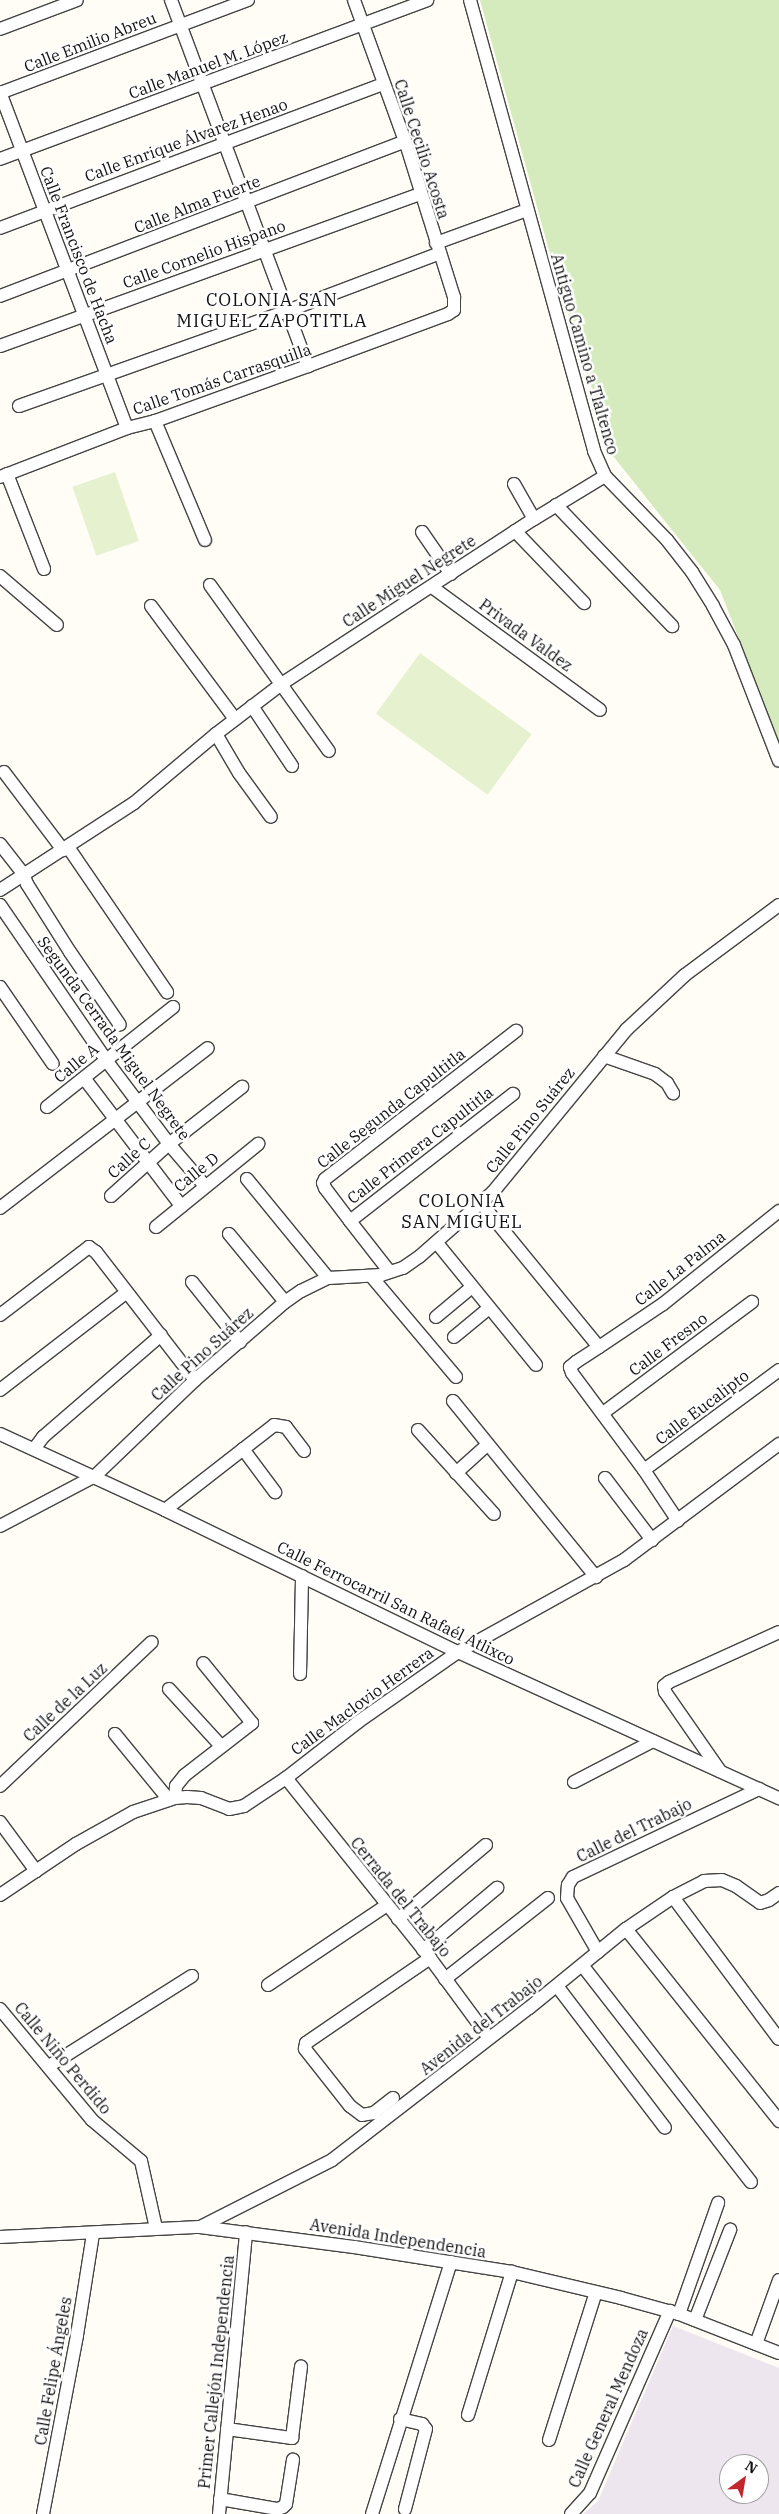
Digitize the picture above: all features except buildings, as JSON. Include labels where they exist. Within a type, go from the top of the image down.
[{"type":"street","points":[[0,28],[77,0]]},
{"type":"street","points":[[171,0],[308,366]]},
{"type":"street","name":"Calle Emilio Abreu","points":[[0,92],[248,0]]},
{"type":"street","name":"Calle Cecilio Acosta","points":[[354,0],[405,141],[437,249],[456,304],[454,310]]},
{"type":"street","name":"Calle Manuel M. López","points":[[0,159],[202,86],[427,0]]},
{"type":"street","name":"Antiguo Camino a Tlaltenco","points":[[470,0],[594,451],[605,476],[667,540],[692,572],[713,606],[734,644],[779,761]]},
{"type":"street","name":"Calle Enrique Álvarez Henao","points":[[0,228],[384,84]]},
{"type":"street","name":"Calle Francisco de Hacha","points":[[0,92],[127,428]]},
{"type":"street","name":"Calle Alma Fuerte","points":[[0,296],[405,141]]},
{"type":"street","name":"Calle Cornelio Hispano","points":[[0,346],[420,194]]},
{"type":"street","points":[[19,406],[287,312],[527,210]]},
{"type":"street","name":"Calle Tomás Carrasquilla","points":[[4,476],[127,428],[155,421],[308,366],[448,314],[454,310]]},
{"type":"street","points":[[155,421],[205,540]]},
{"type":"street","points":[[4,476],[44,569]]},
{"type":"street","name":"Calle Miguel Negrete","points":[[0,890],[23,873],[66,848],[134,803],[216,734],[283,683],[515,531],[605,476]]},
{"type":"street","points":[[514,484],[534,519]]},
{"type":"street","points":[[556,505],[672,626]]},
{"type":"street","points":[[515,531],[584,603]]},
{"type":"street","points":[[422,532],[451,574]]},
{"type":"street","points":[[0,576],[57,625]]},
{"type":"street","points":[[210,585],[283,683],[329,751]]},
{"type":"street","name":"Privada Valdez","points":[[432,587],[600,710]]},
{"type":"street","points":[[151,606],[235,719]]},
{"type":"street","points":[[252,706],[292,766]]},
{"type":"street","points":[[216,734],[271,818]]},
{"type":"street","points":[[4,772],[66,848],[167,992]]},
{"type":"street","points":[[0,844],[23,873],[27,884],[65,944],[120,1025]]},
{"type":"street","name":"Segunda Cerrada Miguel Negrete","points":[[0,905],[106,1060],[140,1102],[169,1144],[206,1186]]},
{"type":"street","name":"Calle Pino Suárez","points":[[0,1526],[95,1476],[196,1380],[284,1302],[328,1278],[371,1276],[403,1268],[437,1242],[493,1192],[626,1030],[685,975],[779,905]]},
{"type":"street","points":[[0,987],[53,1064]]},
{"type":"street","name":"Calle A","points":[[47,1107],[173,1007]]},
{"type":"street","name":"Calle Segunda Capultitla","points":[[350,1220],[325,1188],[323,1183],[325,1179],[516,1031]]},
{"type":"street","points":[[0,1208],[208,1048]]},
{"type":"street","points":[[604,1056],[655,1074],[667,1083],[673,1093]]},
{"type":"street","points":[[84,1078],[147,1164],[181,1206]]},
{"type":"street","name":"Calle C","points":[[111,1196],[169,1144],[242,1087]]},
{"type":"street","name":"Calle Primera Capultitla","points":[[389,1271],[350,1220],[513,1094]]},
{"type":"street","name":"Calle D","points":[[156,1227],[258,1144]]},
{"type":"street","points":[[247,1179],[328,1278]]},
{"type":"street","points":[[481,1203],[599,1347]]},
{"type":"street","name":"Calle La Palma","points":[[603,1413],[572,1373],[570,1367],[663,1304],[779,1211]]},
{"type":"street","points":[[230,1234],[284,1302]]},
{"type":"street","points":[[437,1242],[536,1365]]},
{"type":"street","points":[[0,1314],[89,1247],[96,1252],[196,1380]]},
{"type":"street","points":[[371,1276],[456,1376]]},
{"type":"street","points":[[192,1282],[240,1342]]},
{"type":"street","points":[[436,1318],[472,1287]]},
{"type":"street","points":[[0,1390],[127,1292]]},
{"type":"street","name":"Calle Fresno","points":[[603,1413],[752,1302]]},
{"type":"street","points":[[454,1337],[489,1308]]},
{"type":"street","points":[[34,1449],[44,1438],[161,1335]]},
{"type":"street","name":"Calle Eucalipto","points":[[644,1470],[779,1370]]},
{"type":"street","points":[[453,1401],[596,1577]]},
{"type":"street","points":[[603,1413],[678,1521]]},
{"type":"street","points":[[165,1510],[274,1425],[286,1427],[304,1451]]},
{"type":"street","points":[[418,1430],[494,1514]]},
{"type":"street","name":"Calle Ferrocarril San Rafaél Atlixco","points":[[0,1434],[95,1476],[458,1652],[779,1798]]},
{"type":"street","name":"Calle Maclovio Herrera","points":[[0,1895],[106,1826],[134,1812],[172,1799],[201,1798],[229,1809],[244,1806],[286,1778],[358,1722],[458,1652],[596,1577],[652,1540],[779,1444]]},
{"type":"street","points":[[456,1473],[487,1445]]},
{"type":"street","points":[[243,1450],[275,1492]]},
{"type":"street","points":[[605,1478],[652,1540]]},
{"type":"street","points":[[300,1674],[302,1576]]},
{"type":"street","points":[[720,1771],[665,1692],[664,1686],[779,1632]]},
{"type":"street","name":"Calle de la Luz","points":[[0,1786],[152,1642]]},
{"type":"street","points":[[172,1799],[176,1786],[185,1776],[252,1723],[204,1663]]},
{"type":"street","points":[[169,1689],[221,1746]]},
{"type":"street","points":[[115,1734],[172,1799]]},
{"type":"street","points":[[574,1782],[653,1741]]},
{"type":"street","name":"Cerrada del Trabajo","points":[[286,1778],[427,1954],[489,2038]]},
{"type":"street","name":"Calle del Trabajo","points":[[598,1952],[567,1898],[568,1885],[574,1877],[759,1789]]},
{"type":"street","points":[[0,1822],[36,1871]]},
{"type":"street","points":[[398,1919],[486,1845]]},
{"type":"street","name":"Avenida del Trabajo","points":[[200,2227],[332,2160],[557,1986],[626,1929],[673,1897],[704,1882],[722,1880],[736,1886],[760,1903],[779,1894]]},
{"type":"street","points":[[393,2098],[374,2114],[362,2115],[350,2106],[305,2049],[306,2043],[427,1954],[497,1888]]},
{"type":"street","points":[[673,1897],[779,2039]]},
{"type":"street","points":[[445,1979],[548,1898]]},
{"type":"street","points":[[268,1985],[387,1905]]},
{"type":"street","points":[[626,1929],[779,2121]]},
{"type":"street","points":[[582,1965],[751,2182]]},
{"type":"street","points":[[49,2066],[192,1976]]},
{"type":"street","points":[[557,1986],[665,2128]]},
{"type":"street","name":"Calle Niño Perdido","points":[[0,2009],[92,2120],[141,2161],[156,2228]]},
{"type":"street","name":"Calle General Mendoza","points":[[571,2514],[590,2493],[674,2313],[718,2203]]},
{"type":"street","name":"Avenida Independencia","points":[[0,2237],[93,2234],[156,2228],[200,2227],[451,2262],[512,2272],[674,2313],[779,2353]]},
{"type":"street","points":[[695,2320],[730,2230]]},
{"type":"street","name":"Primer Callejón Independencia","points":[[219,2514],[246,2232]]},
{"type":"street","name":"Calle Felipe Ángeles","points":[[43,2514],[93,2234]]},
{"type":"street","points":[[372,2514],[400,2419],[451,2262]]},
{"type":"street","points":[[468,2416],[512,2272]]},
{"type":"street","points":[[756,2344],[779,2280]]},
{"type":"street","points":[[549,2440],[596,2292]]},
{"type":"street","points":[[227,2429],[292,2438],[301,2367]]},
{"type":"street","points":[[400,2419],[422,2424],[426,2429],[405,2509]]},
{"type":"street","points":[[220,2500],[278,2509],[283,2507],[286,2504],[293,2460]]},
{"type":"shaded area","points":[[673,2326],[779,2368],[779,2514],[583,2514],[598,2501]]},
{"type":"green space","points":[[480,0],[779,0],[779,742],[720,590],[613,456],[555,272]]},
{"type":"green space","points":[[115,472],[139,541],[96,556],[72,487]]},
{"type":"green space","points":[[420,653],[532,734],[488,795],[376,714]]},
{"type":"district","name":"COLONIA SAN MIGUEL ZAPOTITLA","points":[[272,311]]},
{"type":"district","name":"COLONIA SAN MIGUEL","points":[[462,1212]]}]
